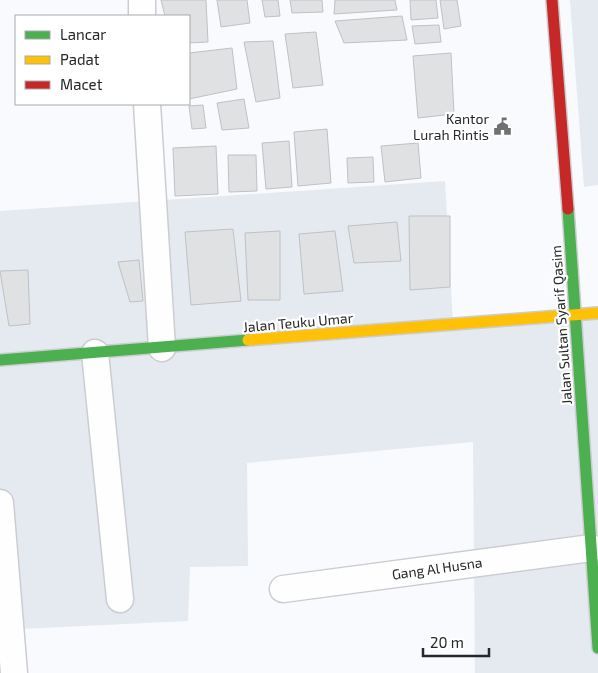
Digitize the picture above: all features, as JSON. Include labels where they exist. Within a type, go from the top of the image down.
[{"type":"main road","name":"Jalan Sultan Syarif Qasim","points":[[552,0],[576,314],[598,648]]},
{"type":"main road","name":"Jalan Teuku Umar","points":[[0,360],[598,313]]},
{"type":"street","points":[[142,0],[142,15]]},
{"type":"street","points":[[147,105],[162,348]]},
{"type":"street","points":[[95,353],[120,599]]},
{"type":"street","points":[[0,503],[14,673]]},
{"type":"street","name":"Gang Al Husna","points":[[283,589],[591,548]]},
{"type":"shaded area","points":[[570,0],[598,0],[598,185],[584,187]]},
{"type":"shaded area","points":[[445,181],[453,323],[598,306],[598,673],[475,673],[473,442],[247,463],[248,566],[190,567],[188,621],[0,630],[0,211]]},
{"type":"building","points":[[161,0],[206,0],[208,42],[190,43],[190,15],[165,15]]},
{"type":"building","points":[[217,0],[247,0],[250,23],[221,27]]},
{"type":"building","points":[[262,0],[278,0],[280,16],[265,17]]},
{"type":"building","points":[[290,0],[322,0],[323,12],[292,13]]},
{"type":"building","points":[[335,0],[395,0],[397,10],[334,14]]},
{"type":"building","points":[[410,0],[436,0],[438,18],[411,20]]},
{"type":"building","points":[[440,0],[457,0],[461,26],[444,29]]},
{"type":"building","points":[[402,16],[407,40],[344,43],[335,21]]},
{"type":"building","points":[[439,25],[441,42],[415,44],[412,26]]},
{"type":"building","points":[[316,32],[323,85],[293,88],[285,34]]},
{"type":"building","points":[[273,41],[280,98],[256,102],[244,42]]},
{"type":"building","points":[[232,48],[237,89],[190,99],[190,53]]},
{"type":"building","points":[[451,53],[454,114],[418,118],[413,56]]},
{"type":"building","points":[[244,99],[249,128],[222,130],[217,103]]},
{"type":"building","points":[[203,105],[206,128],[192,129],[189,106]]},
{"type":"building","points":[[327,129],[331,183],[298,186],[294,132]]},
{"type":"building","points":[[289,141],[292,187],[266,189],[262,143]]},
{"type":"building","points":[[418,143],[421,178],[385,182],[381,146]]},
{"type":"building","points":[[216,146],[218,194],[175,196],[173,148]]},
{"type":"building","points":[[228,155],[256,155],[257,191],[229,192]]},
{"type":"building","points":[[373,157],[374,182],[348,183],[347,158]]},
{"type":"building","points":[[409,216],[450,216],[450,287],[410,290]]},
{"type":"building","points":[[397,222],[401,261],[354,263],[348,226]]},
{"type":"building","points":[[233,229],[241,301],[191,305],[185,232]]},
{"type":"building","points":[[280,231],[280,300],[248,300],[245,233]]},
{"type":"building","points":[[335,231],[343,291],[304,294],[299,234]]},
{"type":"building","points":[[139,260],[143,301],[130,302],[118,262]]},
{"type":"building","points":[[28,270],[30,324],[9,326],[0,271]]},
{"type":"traffic: fast","points":[[568,209],[598,648]]},
{"type":"traffic: fast","points":[[0,360],[248,340]]},
{"type":"traffic: slow","points":[[248,340],[598,313]]},
{"type":"traffic: jam","points":[[552,0],[568,209]]},
{"type":"place","name":"Kantor Lurah Rintis","points":[[503,126]]}]
